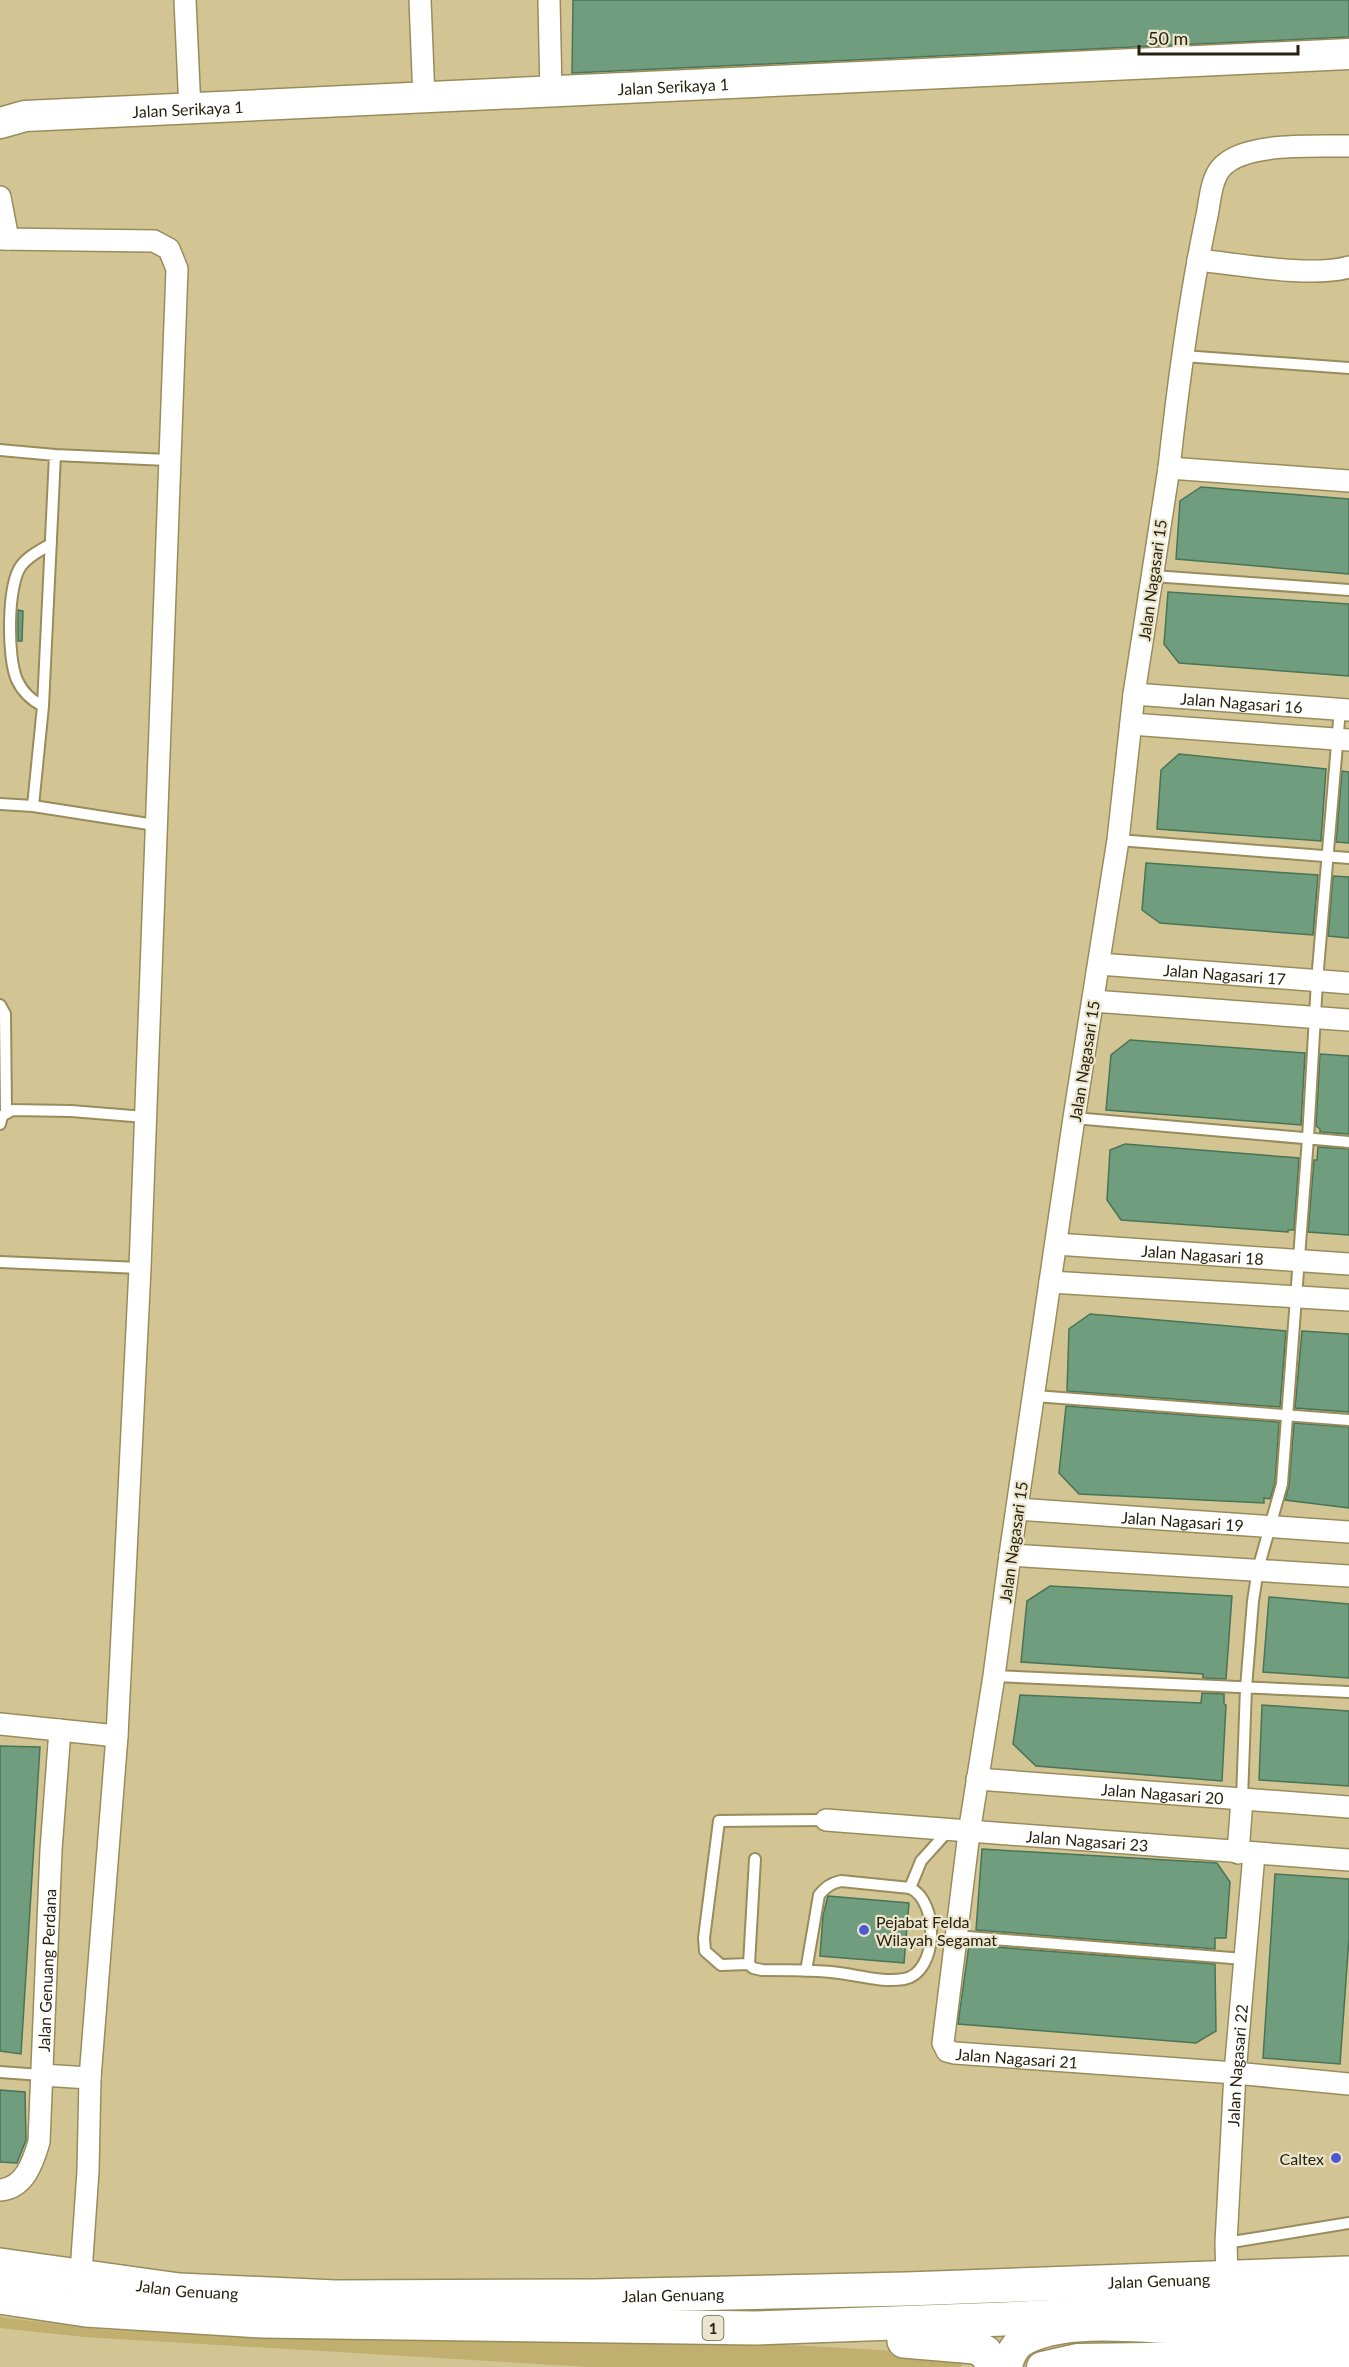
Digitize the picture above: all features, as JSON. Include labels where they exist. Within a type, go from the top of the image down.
[{"type":"highway","name":"Jalan Genuang","points":[[0,2265],[141,2315],[261,2321],[756,2328],[1004,2319],[1349,2301]]},
{"type":"highway","name":"Jalan Genuang","points":[[0,2297],[179,2290],[335,2297],[704,2294],[1349,2273]]},
{"type":"highway","points":[[756,2328],[958,2344],[975,2347],[985,2352],[995,2367]]},
{"type":"street","points":[[185,0],[190,110]]},
{"type":"street","points":[[420,0],[424,99]]},
{"type":"street","points":[[549,0],[551,93]]},
{"type":"street","name":"Jalan Serikaya 1","points":[[0,123],[25,116],[1349,54]]},
{"type":"street","name":"Jalan Nagasari 15","points":[[969,1833],[994,1676],[1074,1118],[1118,840],[1134,694],[1169,468],[1183,356],[1198,260],[1214,181],[1221,168],[1235,158],[1283,147],[1349,146]]},
{"type":"street","points":[[0,197],[4,239],[153,241],[169,249],[177,269],[168,460],[140,1268],[117,1736],[90,2078],[88,2171],[79,2293]]},
{"type":"street","points":[[1198,260],[1303,271],[1338,270],[1349,267]]},
{"type":"street","points":[[1169,468],[1349,481]]},
{"type":"street","name":"Jalan Nagasari 16","points":[[1134,694],[1345,710]]},
{"type":"street","points":[[1131,724],[1343,740]]},
{"type":"street","name":"Jalan Nagasari 17","points":[[1099,964],[1349,983]]},
{"type":"street","points":[[1093,1001],[1349,1020]]},
{"type":"street","name":"Jalan Nagasari 18","points":[[1056,1244],[1349,1264]]},
{"type":"street","points":[[1050,1282],[1349,1300]]},
{"type":"street","name":"Jalan Nagasari 19","points":[[1017,1509],[1349,1532]]},
{"type":"street","points":[[1010,1555],[1349,1576]]},
{"type":"street","points":[[0,1724],[117,1736]]},
{"type":"street","name":"Jalan Genuang Perdana","points":[[0,2190],[6,2190],[23,2178],[32,2165],[39,2142],[51,1850],[60,1730]]},
{"type":"street","name":"Jalan Nagasari 20","points":[[977,1779],[1349,1807]]},
{"type":"street","name":"Jalan Nagasari 22","points":[[1227,2278],[1226,2243],[1235,2073],[1244,1959],[1246,1853],[1242,1799]]},
{"type":"street","name":"Jalan Nagasari 23","points":[[826,1820],[969,1833],[1349,1860]]},
{"type":"street","name":"Jalan Nagasari 21","points":[[969,1833],[943,2043],[947,2051],[1235,2073]]},
{"type":"street","points":[[1235,2073],[1349,2084]]},
{"type":"street","points":[[42,2075],[90,2078]]},
{"type":"street","points":[[1007,2367],[1010,2354],[1017,2343],[1041,2333],[1074,2327],[1208,2329],[1349,2326]]},
{"type":"street","points":[[1042,2367],[1077,2359],[1349,2355]]},
{"type":"lane","points":[[1183,356],[1349,368]]},
{"type":"lane","points":[[0,450],[168,460]]},
{"type":"lane","points":[[33,806],[43,706],[55,455]]},
{"type":"lane","points":[[43,706],[30,699],[14,672],[10,640],[11,610],[20,567],[25,561],[51,544]]},
{"type":"lane","points":[[1153,576],[1349,590]]},
{"type":"lane","points":[[1242,1799],[1246,1688],[1258,1569],[1282,1484],[1308,1138],[1317,981],[1328,856],[1345,710]]},
{"type":"lane","points":[[0,804],[33,806],[156,825]]},
{"type":"lane","points":[[1118,840],[1349,858]]},
{"type":"lane","points":[[0,1005],[5,1014],[3,1048],[6,1112],[0,1124]]},
{"type":"lane","points":[[6,1112],[12,1110],[70,1111],[145,1117]]},
{"type":"lane","points":[[1074,1118],[1349,1142]]},
{"type":"lane","points":[[0,1262],[140,1268]]},
{"type":"lane","points":[[1035,1396],[1349,1420]]},
{"type":"lane","points":[[994,1676],[1349,1692]]},
{"type":"lane","points":[[806,1971],[819,1895],[832,1882],[910,1888],[919,1892],[925,1900],[931,1921],[930,1945],[924,1963],[916,1974],[906,1979],[891,1980],[806,1971],[762,1970],[753,1968],[749,1964],[721,1965],[705,1951],[704,1938],[719,1821],[826,1820]]},
{"type":"lane","points":[[910,1888],[921,1861],[934,1843],[948,1830]]},
{"type":"lane","points":[[749,1964],[754,1859]]},
{"type":"lane","points":[[955,1936],[1244,1959]]},
{"type":"lane","points":[[0,2072],[42,2075]]},
{"type":"lane","points":[[1349,2074],[1349,2084]]},
{"type":"lane","points":[[1226,2243],[1349,2223]]},
{"type":"shaded area","points":[[0,2317],[106,2330],[532,2342],[759,2343],[966,2355],[961,2367],[589,2367],[84,2337],[0,2328]]},
{"type":"building","points":[[573,0],[1349,0],[1349,37],[572,73]]},
{"type":"building","points":[[1201,487],[1349,499],[1349,574],[1176,559],[1180,501]]},
{"type":"building","points":[[1168,592],[1349,604],[1349,676],[1179,663],[1164,644]]},
{"type":"building","points":[[18,610],[23,611],[22,641],[18,641]]},
{"type":"building","points":[[1179,754],[1326,769],[1321,841],[1157,829],[1161,770]]},
{"type":"building","points":[[1342,771],[1349,772],[1349,843],[1336,842]]},
{"type":"building","points":[[1146,863],[1318,875],[1313,935],[1160,923],[1142,910]]},
{"type":"building","points":[[1333,876],[1349,877],[1349,938],[1328,936]]},
{"type":"building","points":[[1130,1040],[1305,1053],[1301,1125],[1106,1110],[1111,1055]]},
{"type":"building","points":[[1320,1054],[1349,1056],[1349,1134],[1320,1132],[1316,1126]]},
{"type":"building","points":[[1125,1144],[1299,1158],[1294,1230],[1288,1230],[1288,1232],[1121,1220],[1107,1200],[1110,1150]]},
{"type":"building","points":[[1318,1147],[1349,1149],[1349,1235],[1308,1232],[1314,1160],[1317,1160]]},
{"type":"building","points":[[1090,1314],[1286,1331],[1280,1407],[1067,1391],[1069,1329]]},
{"type":"building","points":[[1302,1331],[1349,1334],[1349,1412],[1295,1408]]},
{"type":"building","points":[[1066,1406],[1279,1422],[1275,1483],[1270,1499],[1264,1498],[1264,1503],[1079,1494],[1059,1473]]},
{"type":"building","points":[[1294,1423],[1349,1427],[1349,1508],[1285,1500],[1289,1485]]},
{"type":"building","points":[[1050,1586],[1232,1596],[1226,1679],[1203,1678],[1203,1674],[1021,1662],[1027,1601]]},
{"type":"building","points":[[1269,1597],[1349,1604],[1349,1678],[1263,1672]]},
{"type":"building","points":[[1202,1693],[1224,1694],[1226,1705],[1222,1781],[1036,1766],[1013,1744],[1020,1695],[1201,1703]]},
{"type":"building","points":[[1262,1705],[1349,1711],[1349,1786],[1259,1780]]},
{"type":"building","points":[[0,1746],[40,1747],[21,2054],[0,2051]]},
{"type":"building","points":[[982,1849],[1217,1863],[1230,1882],[1226,1938],[1215,1938],[1215,1949],[976,1930]]},
{"type":"building","points":[[1275,1874],[1349,1879],[1349,1938],[1340,2064],[1263,2058]]},
{"type":"building","name":"Pejabat Felda Wilayah Segamat","points":[[828,1896],[909,1903],[904,1963],[820,1956],[823,1915]]},
{"type":"building","points":[[969,1945],[1215,1964],[1216,2031],[1196,2043],[958,2024]]},
{"type":"building","points":[[0,2090],[25,2092],[26,2140],[17,2163],[0,2162]]},
{"type":"place","name":"Pejabat Felda Wilayah Segamat","points":[[864,1930]]},
{"type":"place","name":"Caltex","points":[[1336,2158]]}]
